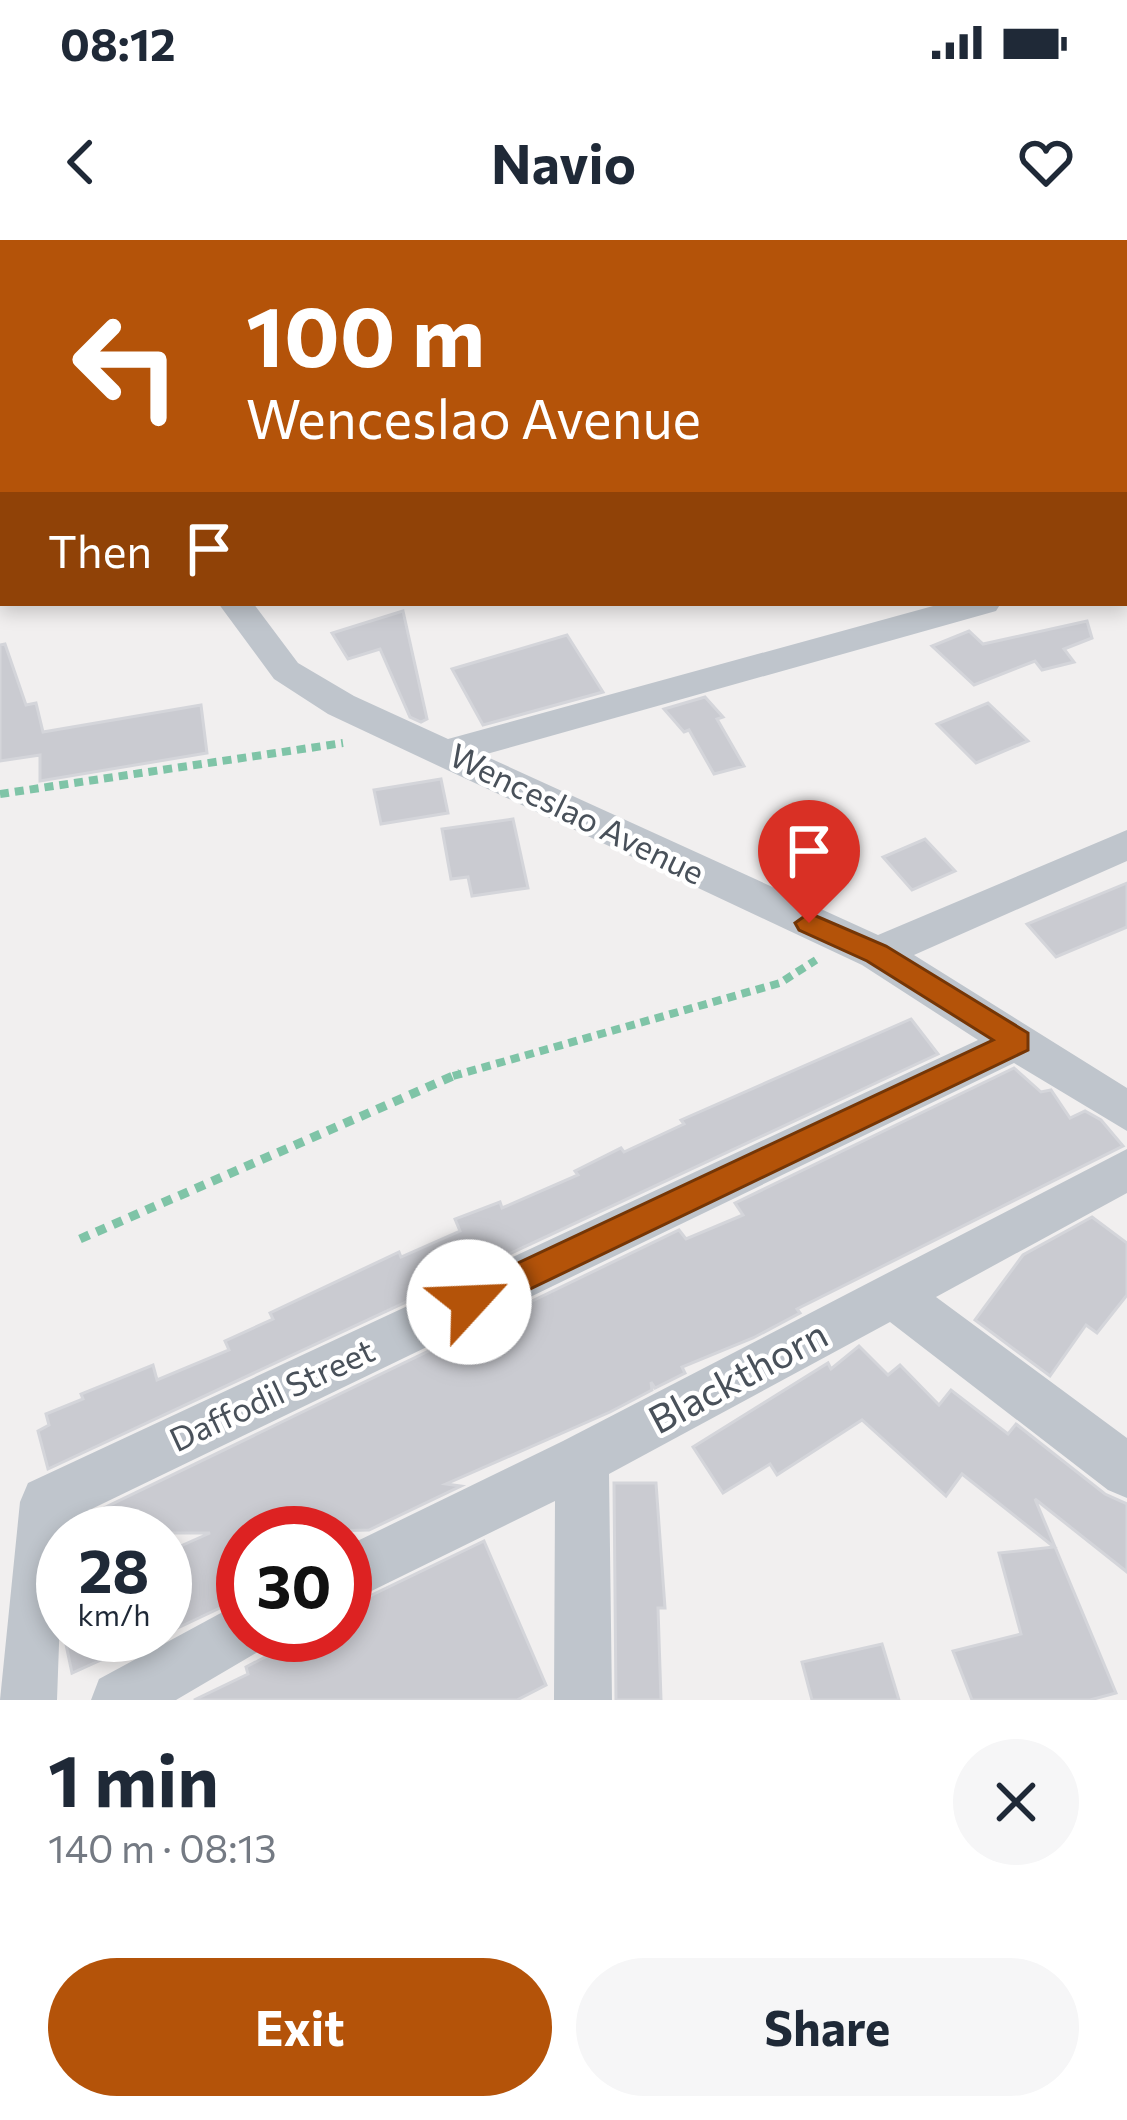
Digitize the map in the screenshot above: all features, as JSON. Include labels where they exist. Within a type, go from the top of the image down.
[{"type":"street","name":"Wenceslao Avenue","points":[[237,606],[286,671],[341,705],[862,947],[1127,1112]]},
{"type":"street","points":[[448,752],[973,606]]},
{"type":"street","points":[[862,947],[1127,845]]},
{"type":"street","name":"Daffodil Street","points":[[28,1700],[46,1502],[1018,1041]]},
{"type":"street","name":"Blackthorn","points":[[372,1563],[582,1460],[1127,1170]]},
{"type":"street","points":[[893,1294],[1127,1471]]},
{"type":"street","points":[[579,1698],[582,1460]]},
{"type":"street","points":[[120,1700],[216,1645]]},
{"type":"path","points":[[0,794],[406,734]]},
{"type":"path","points":[[80,1239],[481,1064],[780,983],[862,947]]},
{"type":"building","points":[[403,611],[427,719],[421,722],[410,717],[380,649],[348,659],[332,633]]},
{"type":"building","points":[[1087,621],[1092,638],[1064,649],[1074,662],[1042,670],[1035,661],[974,685],[932,646],[969,631],[983,644]]},
{"type":"building","points":[[567,635],[603,692],[483,725],[452,669]]},
{"type":"building","points":[[5,644],[26,705],[36,703],[43,732],[201,705],[207,753],[40,781],[40,755],[0,761],[0,645]]},
{"type":"building","points":[[705,697],[723,717],[717,719],[744,766],[714,774],[689,730],[684,732],[664,709]]},
{"type":"building","points":[[988,703],[1028,741],[976,763],[937,724]]},
{"type":"building","points":[[441,779],[448,813],[381,824],[374,790]]},
{"type":"building","points":[[513,819],[528,888],[472,896],[468,877],[451,879],[442,829]]},
{"type":"building","points":[[925,839],[955,871],[912,890],[883,857]]},
{"type":"building","points":[[1127,883],[1127,927],[1056,957],[1027,924]]},
{"type":"building","points":[[911,1019],[938,1054],[48,1469],[38,1431],[49,1425],[46,1414],[83,1399],[81,1394],[153,1365],[157,1380],[229,1350],[225,1341],[273,1319],[270,1313],[399,1252],[401,1257],[460,1231],[455,1219],[500,1202],[502,1208],[578,1175],[575,1171],[621,1148],[624,1152],[684,1124],[681,1120]]},
{"type":"building","points":[[1014,1068],[1041,1092],[1051,1090],[1070,1118],[1085,1111],[1101,1120],[1123,1146],[797,1309],[800,1313],[753,1338],[682,1367],[685,1373],[655,1388],[651,1382],[652,1390],[610,1412],[446,1484],[461,1486],[372,1529],[372,1506],[216,1506],[216,1610],[192,1621],[192,1541],[210,1533],[192,1533],[192,1506],[108,1506],[679,1230],[686,1239],[743,1215],[735,1203]]},
{"type":"building","points":[[1092,1217],[1127,1243],[1127,1295],[1097,1333],[1086,1325],[1050,1376],[975,1320],[1023,1255]]},
{"type":"building","points":[[859,1346],[888,1375],[900,1365],[939,1405],[951,1390],[1008,1434],[1016,1424],[1105,1494],[1127,1504],[1127,1572],[1035,1499],[1116,1693],[1090,1700],[972,1700],[953,1651],[1021,1634],[999,1553],[1054,1547],[962,1474],[946,1496],[862,1420],[777,1475],[770,1464],[723,1493],[693,1447],[828,1363],[831,1369]]},
{"type":"building","points":[[614,1483],[656,1483],[665,1608],[658,1608],[661,1700],[616,1700]]},
{"type":"building","points":[[484,1541],[546,1685],[517,1700],[194,1700],[248,1674],[246,1667],[256,1662],[372,1662],[372,1595]]},
{"type":"building","points":[[882,1644],[899,1700],[812,1700],[802,1662]]},
{"type":"building","points":[[70,1662],[96,1662],[72,1673]]},
{"type":"route","points":[[469,1302],[1018,1041],[877,953],[809,923]]}]
